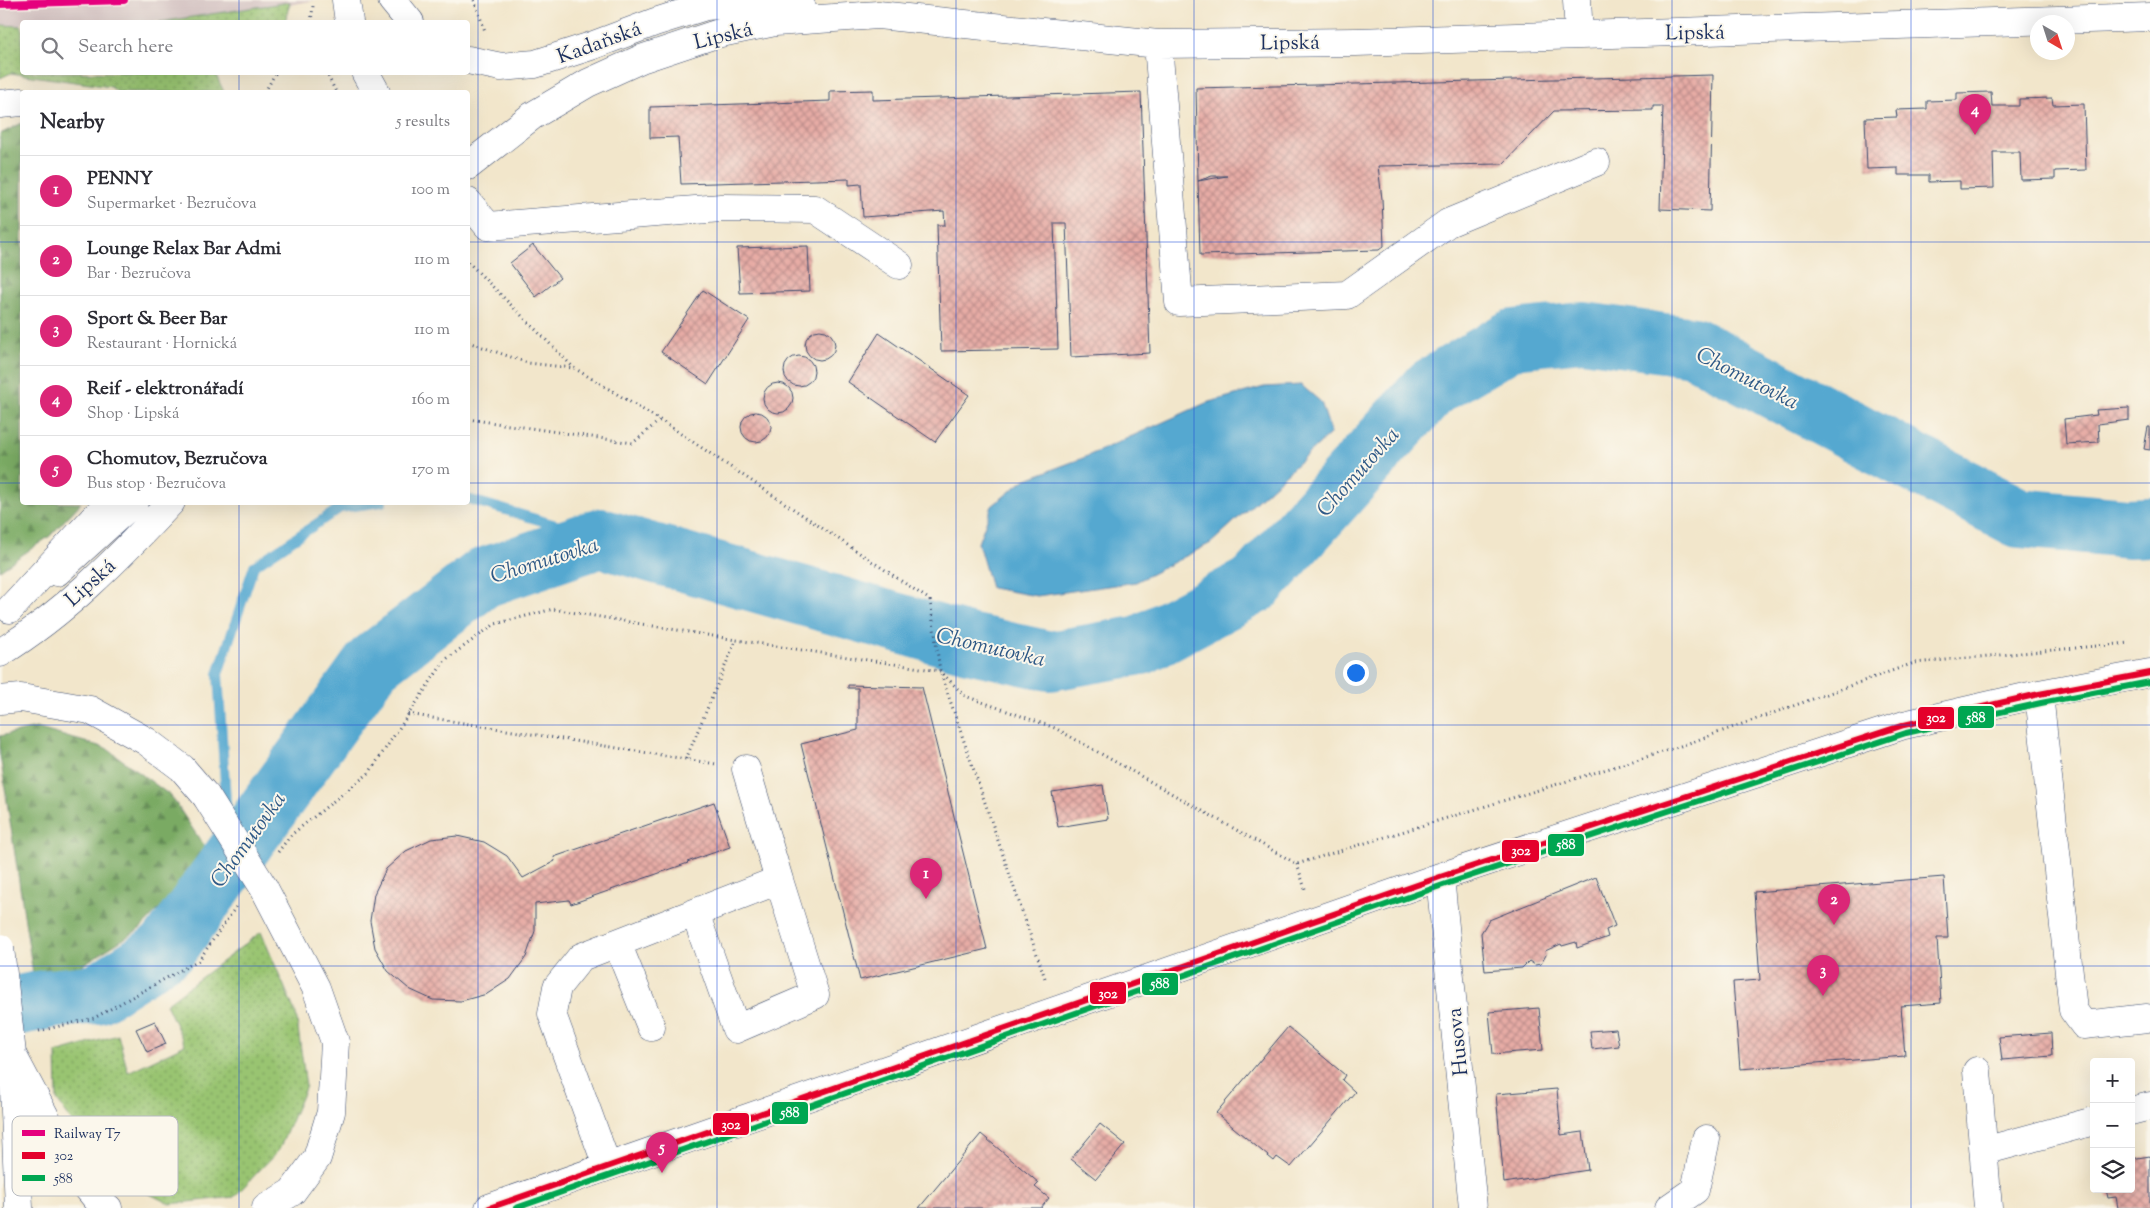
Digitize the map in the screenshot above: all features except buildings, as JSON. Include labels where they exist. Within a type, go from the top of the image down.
[{"type":"main road","points":[[346,0],[348,20]]},
{"type":"main road","points":[[392,0],[408,20]]},
{"type":"main road","points":[[1577,0],[1579,35]]},
{"type":"main road","name":"Kadaňská","points":[[470,60],[501,67],[535,64],[591,46],[654,22],[706,6],[747,3],[878,15]]},
{"type":"main road","name":"Lipská","points":[[470,164],[532,116],[588,83],[642,59],[716,34],[775,22],[878,15],[1158,44],[1356,42],[1579,35],[2092,9],[2150,17]]},
{"type":"main road","points":[[1158,44],[1179,302],[1347,295],[1448,223],[1596,162]]},
{"type":"main road","points":[[366,75],[375,90]]},
{"type":"main road","points":[[0,104],[20,102]]},
{"type":"main road","points":[[470,204],[488,226],[721,208],[815,210],[899,264]]},
{"type":"main road","name":"Lipská","points":[[106,505],[10,609],[62,568],[131,505]]},
{"type":"main road","name":"Lipská","points":[[0,652],[14,644],[84,591],[136,541],[168,505]]},
{"type":"main road","points":[[489,1208],[1440,877],[1904,725],[2039,694],[2150,673]]},
{"type":"main road","points":[[2039,694],[2073,1010],[2084,1025],[2147,1018]]},
{"type":"main road","points":[[0,700],[21,698],[90,710],[146,741],[182,768],[206,796],[253,893],[316,988],[335,1042],[331,1112],[318,1158],[292,1192],[266,1208]]},
{"type":"main road","points":[[695,913],[736,1029],[815,995],[746,769]]},
{"type":"main road","name":"Husova","points":[[1440,877],[1473,1208]]},
{"type":"main road","points":[[607,1166],[552,1014],[557,987],[581,957],[780,880]]},
{"type":"main road","points":[[617,943],[651,1027]]},
{"type":"main road","points":[[0,948],[12,1054],[15,1116]]},
{"type":"main road","points":[[12,1054],[45,1116]]},
{"type":"main road","points":[[1977,1071],[1988,1208]]},
{"type":"main road","points":[[2135,1110],[2150,1106]]},
{"type":"main road","points":[[1984,1151],[2090,1122]]},
{"type":"main road","points":[[1669,1208],[1695,1190],[1706,1139]]},
{"type":"main road","points":[[94,1196],[100,1203],[108,1208]]},
{"type":"path","points":[[311,20],[314,0]]},
{"type":"path","points":[[474,0],[486,32]]},
{"type":"path","points":[[266,90],[274,75]]},
{"type":"path","points":[[328,75],[335,90]]},
{"type":"path","points":[[470,264],[574,368],[660,420],[930,600],[940,671],[1055,1010]]},
{"type":"path","points":[[470,343],[528,363],[574,368]]},
{"type":"path","points":[[470,419],[633,443],[660,420]]},
{"type":"path","points":[[273,859],[291,835],[369,772],[445,660],[495,624],[553,609],[736,640],[940,671],[965,696],[1055,728],[1297,864],[1672,749],[1914,663],[2130,643]]},
{"type":"path","points":[[686,759],[736,640]]},
{"type":"path","points":[[408,714],[746,769]]},
{"type":"path","points":[[38,1031],[94,1018],[199,960],[253,893]]},
{"type":"shaded area","points":[[0,0],[315,0],[248,13],[173,20],[20,20],[20,28],[0,29]]},
{"type":"green space","points":[[290,2],[286,20],[172,20]]},
{"type":"green space","points":[[0,25],[20,26],[20,74],[11,73],[0,78]]},
{"type":"green space","points":[[25,75],[216,75],[223,90],[115,90],[111,87]]},
{"type":"green space","points":[[20,124],[20,505],[79,505],[50,536],[0,570],[0,134]]},
{"type":"green space","points":[[36,728],[106,748],[171,796],[210,855],[141,928],[76,969],[34,981],[0,755],[0,736]]},
{"type":"green space","points":[[261,932],[296,1014],[306,1086],[279,1150],[234,1197],[170,1204],[154,1196],[178,1196],[178,1116],[68,1116],[57,1100],[56,1053],[118,1035],[128,1072],[185,1045],[166,1004]]},
{"type":"water","points":[[1301,385],[1321,402],[1331,433],[1211,543],[1136,582],[1037,596],[991,588],[978,543],[992,506],[1024,480],[1083,458],[1206,403],[1264,387]]},
{"type":"waterway","name":"Chomutovka","points":[[0,1009],[49,999],[97,994],[167,949],[373,663],[483,578],[600,538],[968,643],[1050,661],[1141,645],[1255,584],[1432,387],[1513,339],[1583,332],[1693,347],[2019,518],[2128,528],[2150,527]]},
{"type":"waterway","points":[[470,500],[600,538]]},
{"type":"waterway","points":[[227,816],[218,674],[254,566],[340,508],[361,505]]},
{"type":"rail line","name":"T7","points":[[0,4],[124,0]]},
{"type":"transit line","name":"302","points":[[489,1208],[1440,877],[1904,725],[2039,694],[2150,673]]},
{"type":"transit line","name":"588","points":[[516,1208],[1443,885],[1906,733],[2041,703],[2150,682]]},
{"type":"place","name":"Reif - elektronářadí","points":[[1975,135]]},
{"type":"place","name":"PENNY","points":[[926,899]]},
{"type":"place","name":"Lounge Relax Bar Admi","points":[[1834,925]]},
{"type":"place","name":"Sport & Beer Bar","points":[[1823,996]]},
{"type":"place","name":"Chomutov, Bezručova","points":[[662,1173]]}]
